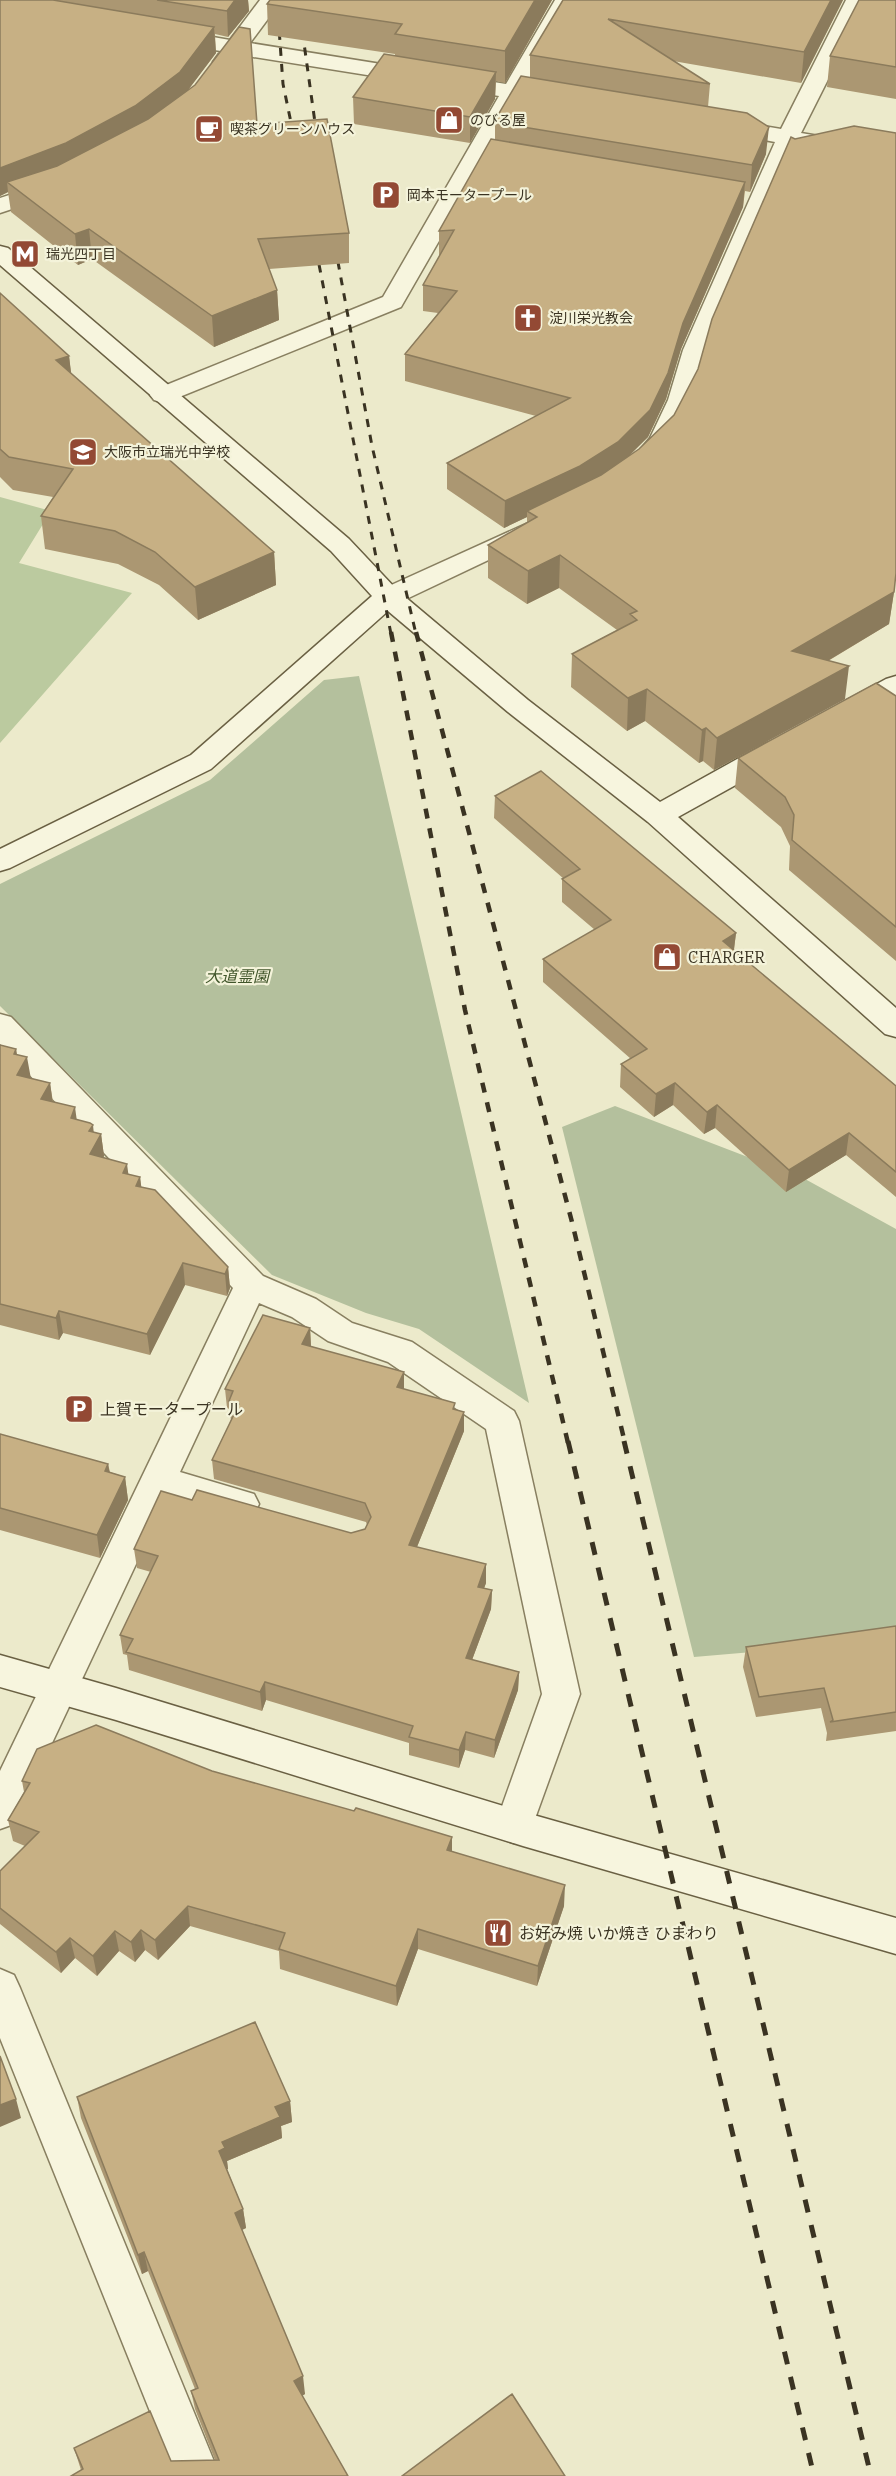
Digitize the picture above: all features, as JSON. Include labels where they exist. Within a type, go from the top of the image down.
[{"type":"street","points":[[208,82],[271,0]]},
{"type":"street","points":[[163,394],[392,302],[566,0]]},
{"type":"street","points":[[636,467],[661,441],[681,400],[696,350],[788,137],[856,0]]},
{"type":"street","points":[[154,34],[580,103]]},
{"type":"street","points":[[707,124],[896,156]]},
{"type":"street","points":[[0,206],[51,189],[71,178]]},
{"type":"street","points":[[0,253],[340,545],[388,597],[518,706],[658,815],[896,1026]]},
{"type":"street","points":[[0,861],[201,762],[388,597],[549,520]]},
{"type":"street","points":[[658,815],[896,685]]},
{"type":"street","points":[[0,1025],[251,1285],[304,1308],[340,1332],[400,1352],[502,1420],[561,1694],[514,1826]]},
{"type":"street","points":[[0,1812],[57,1688],[160,1481],[251,1285]]},
{"type":"street","points":[[160,1481],[273,1513]]},
{"type":"street","points":[[0,1671],[514,1826],[896,1936]]},
{"type":"street","points":[[0,1988],[198,2476]]},
{"type":"green space","points":[[0,497],[51,511],[19,563],[132,593],[0,743]]},
{"type":"green space","name":"大道霊園","points":[[359,676],[529,1403],[419,1329],[366,1313],[272,1275],[0,1006],[0,884],[210,780],[324,680]]},
{"type":"green space","points":[[615,1106],[805,1179],[896,1229],[896,1640],[694,1657],[562,1127]]},
{"type":"building","points":[[0,0],[53,0],[214,27],[180,72],[135,106],[66,143],[0,168]]},
{"type":"building","points":[[157,0],[235,0],[227,11]]},
{"type":"building","points":[[270,0],[535,0],[505,51],[395,34],[402,24],[267,4]]},
{"type":"building","points":[[563,0],[831,0],[804,52],[608,19],[710,84],[530,55]]},
{"type":"building","points":[[859,0],[896,0],[896,67],[830,56]]},
{"type":"building","points":[[239,27],[250,29],[257,124],[327,119],[349,233],[258,239],[277,290],[212,316],[89,229],[75,234],[7,182],[57,166],[148,119],[195,85]]},
{"type":"building","points":[[384,54],[496,72],[470,117],[353,97]]},
{"type":"building","points":[[521,76],[747,113],[769,127],[752,165],[499,123],[500,121],[495,120]]},
{"type":"building","points":[[854,126],[896,133],[896,573],[894,592],[792,651],[849,666],[717,738],[706,728],[702,730],[647,689],[628,698],[572,654],[637,620],[630,614],[637,611],[560,555],[528,571],[488,545],[537,517],[527,511],[601,475],[639,449],[674,415],[698,369],[712,319],[791,137],[795,139]]},
{"type":"building","points":[[491,139],[745,182],[683,323],[668,373],[650,410],[618,442],[580,466],[505,501],[447,463],[570,398],[405,354],[457,291],[423,285],[454,230],[439,231]]},
{"type":"building","points":[[0,293],[69,356],[56,360],[274,552],[195,587],[155,552],[115,531],[41,516],[73,469],[9,457],[0,449]]},
{"type":"building","points":[[876,683],[896,696],[896,927],[792,840],[794,815],[785,797],[738,758]]},
{"type":"building","points":[[541,771],[736,933],[723,941],[896,1086],[896,1172],[849,1133],[789,1170],[717,1105],[707,1112],[675,1083],[656,1094],[621,1064],[647,1049],[543,959],[611,920],[562,879],[580,869],[495,796]]},
{"type":"building","points":[[0,1045],[16,1049],[14,1054],[27,1057],[17,1075],[50,1083],[41,1099],[75,1107],[71,1118],[90,1123],[93,1125],[89,1131],[101,1134],[90,1154],[127,1164],[123,1173],[140,1177],[136,1186],[155,1190],[228,1267],[225,1274],[183,1263],[147,1334],[59,1311],[56,1318],[0,1304]]},
{"type":"building","points":[[263,1315],[310,1328],[302,1344],[404,1372],[397,1387],[455,1403],[453,1409],[464,1412],[409,1545],[486,1564],[478,1587],[492,1590],[466,1658],[519,1672],[495,1740],[466,1732],[459,1750],[409,1737],[413,1726],[265,1682],[260,1692],[126,1652],[133,1639],[120,1635],[158,1556],[134,1549],[161,1491],[192,1500],[197,1490],[351,1533],[365,1529],[371,1517],[365,1503],[212,1460],[239,1404],[229,1401],[233,1391],[225,1389]]},
{"type":"building","points":[[0,1434],[108,1464],[105,1471],[125,1477],[97,1535],[0,1508]]},
{"type":"building","points":[[896,1626],[896,1712],[830,1722],[833,1720],[824,1688],[759,1697],[746,1647]]},
{"type":"building","points":[[96,1725],[212,1771],[354,1811],[356,1808],[452,1837],[447,1850],[565,1885],[538,1966],[418,1929],[396,1986],[279,1949],[285,1933],[188,1906],[155,1940],[141,1930],[131,1942],[115,1931],[93,1956],[70,1938],[56,1952],[0,1908],[0,1871],[39,1832],[8,1820],[30,1783],[22,1781],[37,1749]]},
{"type":"building","points":[[255,2022],[290,2101],[275,2107],[280,2117],[222,2142],[225,2148],[219,2151],[243,2209],[235,2213],[303,2376],[294,2381],[348,2476],[71,2476],[83,2469],[74,2448],[150,2411],[171,2461],[219,2460],[191,2391],[198,2388],[144,2252],[138,2255],[77,2097]]},
{"type":"building","points":[[0,2056],[16,2099],[0,2105]]},
{"type":"building","points":[[512,2394],[565,2476],[402,2476]]},
{"type":"railway","points":[[277,0],[283,84],[294,137]]},
{"type":"railway","points":[[298,0],[317,137]]},
{"type":"railway","points":[[335,246],[372,446],[416,634]]},
{"type":"railway","points":[[316,249],[391,634]]},
{"type":"railway","points":[[391,632],[465,1010],[568,1443]]},
{"type":"railway","points":[[416,632],[572,1222],[625,1443]]},
{"type":"railway","points":[[568,1441],[814,2476]]},
{"type":"railway","points":[[624,1441],[871,2476]]},
{"type":"place","name":"のびる屋","points":[[449,120]]},
{"type":"place","name":"喫茶グリーンハウス","points":[[209,129]]},
{"type":"place","name":"岡本モータープール","points":[[386,195]]},
{"type":"place","name":"瑞光四丁目","points":[[25,254]]},
{"type":"place","name":"淀川栄光教会","points":[[528,318]]},
{"type":"place","name":"大阪市立瑞光中学校","points":[[83,452]]},
{"type":"place","name":"CHARGER","points":[[667,957]]},
{"type":"place","name":"上賀モータープール","points":[[79,1409]]},
{"type":"place","name":"お好み焼 いか焼き ひまわり","points":[[498,1933]]}]
